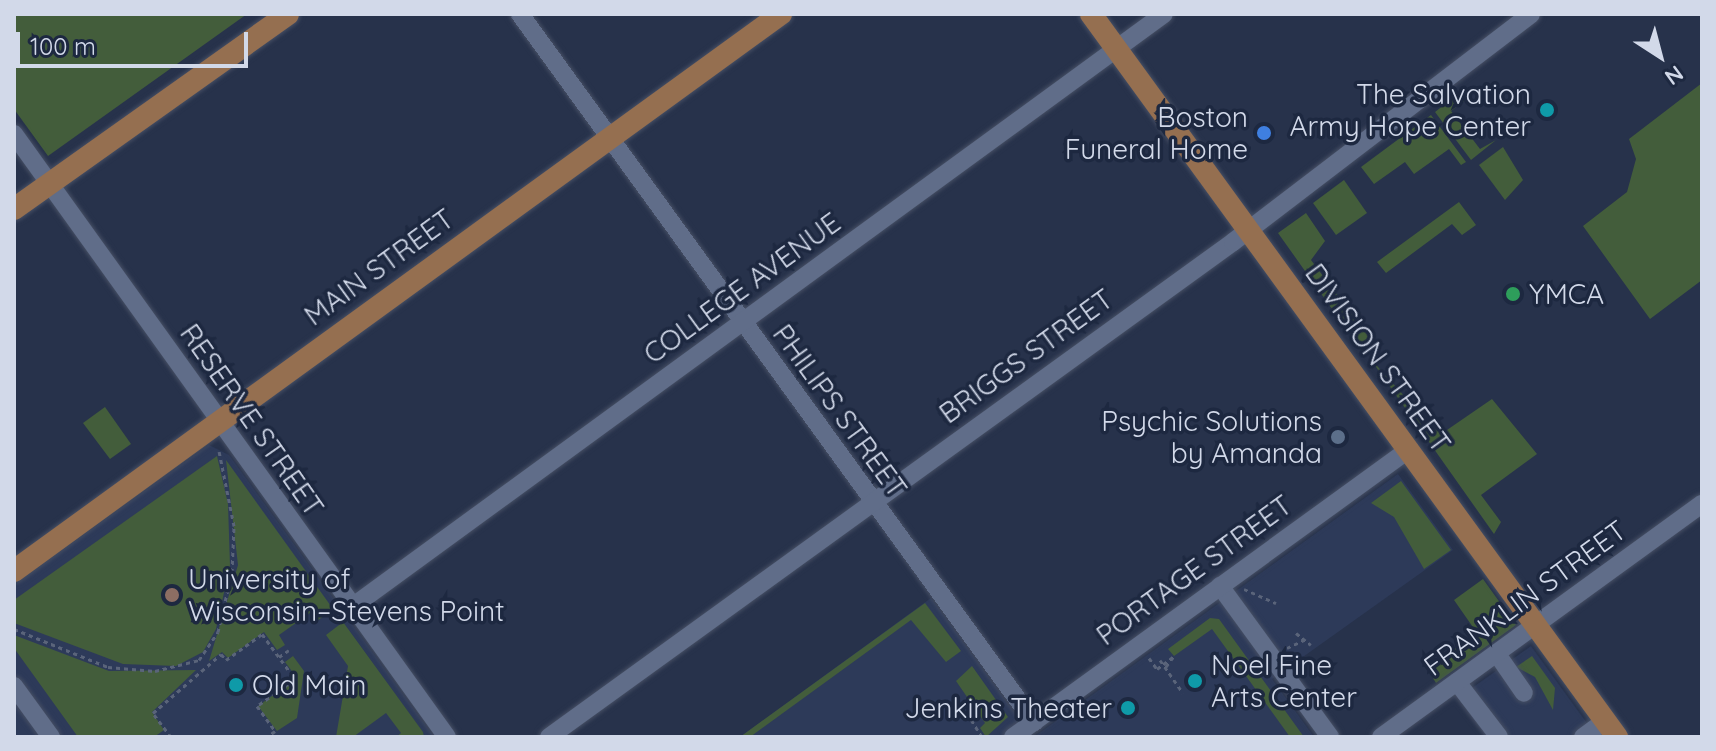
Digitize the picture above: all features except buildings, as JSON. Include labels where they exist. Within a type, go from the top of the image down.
[{"type":"main road","name":"MAIN STREET","points":[[14,571],[781,14]]},
{"type":"main road","name":"DIVISION STREET","points":[[1091,14],[1611,729]]},
{"type":"main road","points":[[14,209],[285,15]]},
{"type":"street","name":"PHILIPS STREET","points":[[520,14],[1034,722]]},
{"type":"street","name":"COLLEGE AVENUE","points":[[352,607],[1164,14]]},
{"type":"street","name":"BRIGGS STREET","points":[[549,737],[1248,231],[1531,14]]},
{"type":"street","name":"RESERVE STREET","points":[[14,134],[218,423],[447,737]]},
{"type":"street","name":"PORTAGE STREET","points":[[1013,737],[1409,449]]},
{"type":"street","name":"FRANKLIN STREET","points":[[1381,737],[1702,504]]},
{"type":"street","points":[[1220,586],[1330,737]]},
{"type":"street","points":[[1497,654],[1524,693]]},
{"type":"street","points":[[1457,682],[1499,737]]},
{"type":"street","points":[[14,686],[51,737]]},
{"type":"street","points":[[1583,737],[1611,729]]},
{"type":"path","points":[[14,629],[108,667],[155,671],[199,660],[218,632],[232,572],[234,526],[219,451]]},
{"type":"path","points":[[1244,589],[1276,603]]},
{"type":"path","points":[[1296,633],[1311,645]]},
{"type":"path","points":[[169,736],[153,713],[204,667],[262,634],[295,679],[257,706],[275,731],[267,737]]},
{"type":"path","points":[[1287,648],[1304,640]]},
{"type":"path","points":[[279,657],[289,650]]},
{"type":"path","points":[[1149,658],[1157,669],[1163,664],[1183,693]]},
{"type":"path","points":[[199,660],[204,667]]},
{"type":"path","points":[[967,713],[982,737]]},
{"type":"path","points":[[215,737],[224,737]]},
{"type":"shaded area","name":"University of Wisconsin–Stevens Point","points":[[209,445],[229,455],[434,737],[14,737],[14,585]]},
{"type":"shaded area","points":[[1398,474],[1453,550],[1272,679],[1314,737],[1034,737]]},
{"type":"shaded area","points":[[931,598],[1032,737],[740,737]]},
{"type":"shaded area","points":[[1531,646],[1597,737],[1486,737],[1458,698]]},
{"type":"green space","points":[[14,14],[247,14],[48,156],[14,109]]},
{"type":"green space","points":[[1702,83],[1702,280],[1650,319],[1583,226],[1627,192],[1636,159],[1629,139]]},
{"type":"green space","points":[[1458,94],[1464,101],[1451,111],[1480,149],[1496,140],[1471,160],[1435,112]]},
{"type":"green space","points":[[1431,115],[1466,162],[1461,165],[1449,149],[1414,174],[1405,162],[1374,184],[1361,167]]},
{"type":"green space","points":[[1503,147],[1523,180],[1505,200],[1479,165]]},
{"type":"green space","points":[[1344,180],[1367,213],[1336,235],[1313,203]]},
{"type":"green space","points":[[1459,202],[1476,225],[1462,235],[1452,224],[1386,273],[1377,262]]},
{"type":"green space","points":[[1306,213],[1325,241],[1311,260],[1375,345],[1364,354],[1278,233]]},
{"type":"green space","points":[[1369,357],[1434,429],[1444,432],[1492,399],[1537,454],[1481,495],[1501,522],[1494,534]]},
{"type":"green space","points":[[105,407],[131,444],[110,459],[83,423]]},
{"type":"green space","points":[[217,456],[228,504],[230,565],[216,629],[203,652],[176,666],[123,664],[14,623],[14,600]]},
{"type":"green space","points":[[226,460],[333,609],[317,621],[310,613],[279,635],[285,645],[277,650],[264,632],[228,658],[222,652],[209,661],[238,565]]},
{"type":"green space","points":[[1401,481],[1451,550],[1424,569],[1394,517],[1371,503]]},
{"type":"green space","points":[[1483,579],[1516,625],[1436,683],[1427,669],[1477,633],[1454,600]]},
{"type":"green space","points":[[925,603],[961,651],[946,662],[911,620],[750,737],[740,737]]},
{"type":"green space","points":[[1210,618],[1219,619],[1304,737],[1290,737],[1212,629],[1174,656],[1168,649]]},
{"type":"green space","points":[[343,622],[424,737],[396,737],[401,733],[386,713],[353,737],[336,737],[348,666],[326,635]]},
{"type":"green space","points":[[14,635],[109,671],[196,670],[152,712],[164,730],[154,737],[78,737],[14,648]]},
{"type":"green space","points":[[293,656],[304,671],[297,718],[277,731],[258,706],[297,678],[285,662]]},
{"type":"green space","points":[[1532,656],[1555,688],[1553,710],[1535,677],[1516,667]]},
{"type":"green space","points":[[972,666],[1008,717],[986,737],[980,728],[985,723],[956,681]]},
{"type":"place","name":"The Salvation Army Hope Center","points":[[1547,110]]},
{"type":"place","name":"Boston Funeral Home","points":[[1264,133]]},
{"type":"place","name":"YMCA","points":[[1513,294]]},
{"type":"place","name":"Psychic Solutions by Amanda","points":[[1338,437]]},
{"type":"place","name":"University of Wisconsin–Stevens Point","points":[[172,595]]},
{"type":"place","name":"Noel Fine Arts Center","points":[[1195,681]]},
{"type":"place","name":"Old Main","points":[[236,685]]},
{"type":"place","name":"Jenkins Theater","points":[[1128,708]]}]
